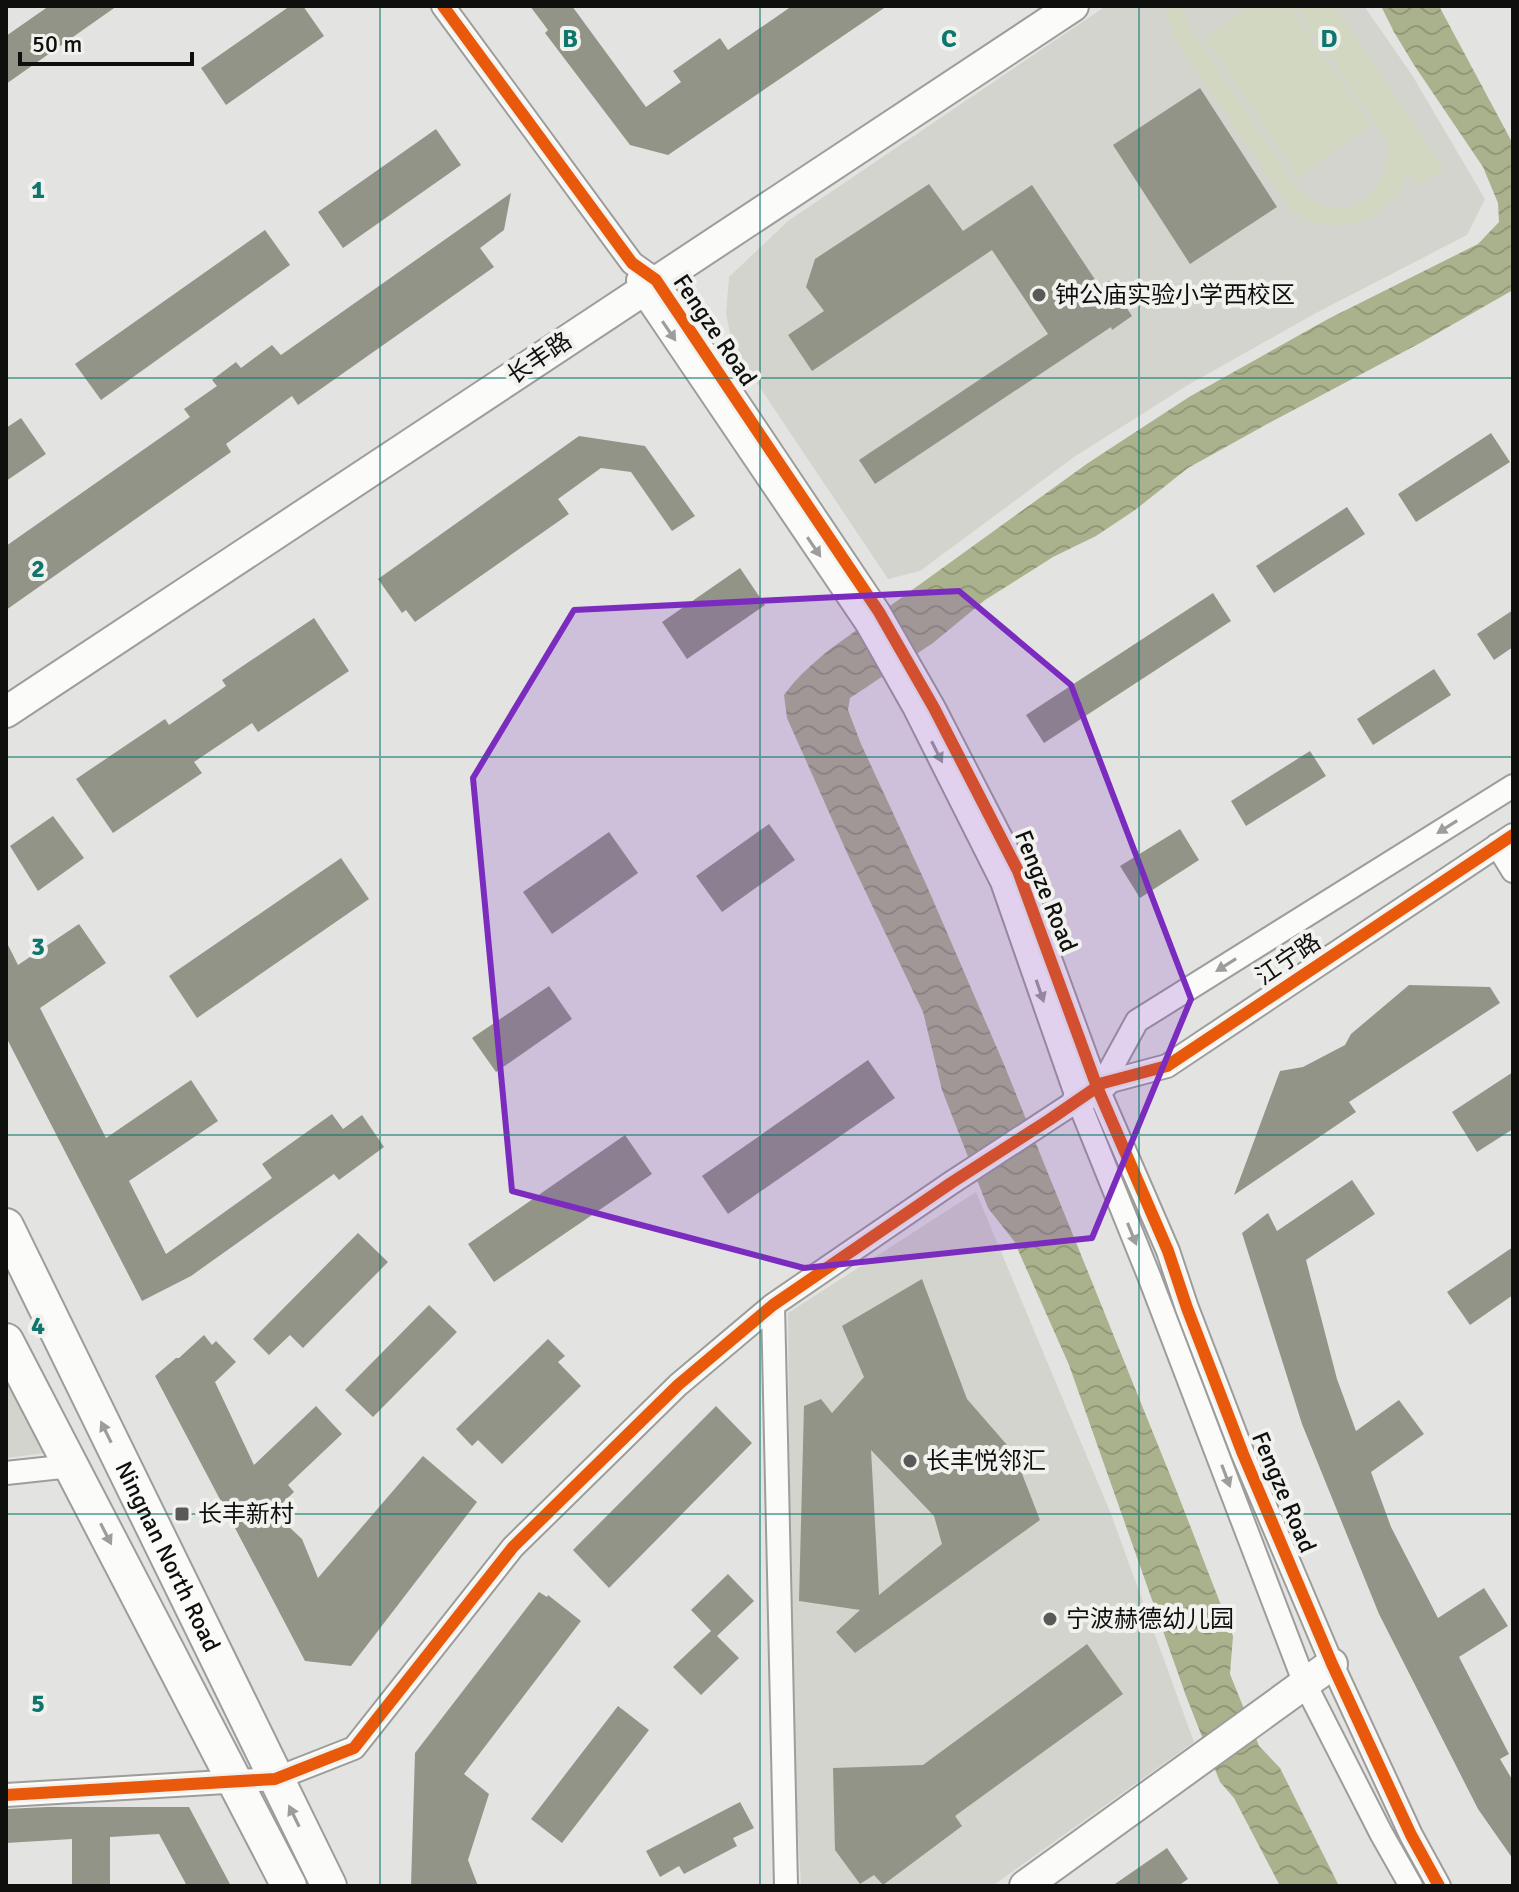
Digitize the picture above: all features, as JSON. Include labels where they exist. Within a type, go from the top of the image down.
[{"type":"main road","name":"Ningnan North Road","points":[[6,1226],[329,1886]]},
{"type":"main road","name":"Ningnan North Road","points":[[6,1341],[289,1886]]},
{"type":"street","name":"Fengze Road","points":[[443,6],[643,278],[934,708],[1018,871],[1093,1090],[1155,1291],[1305,1684],[1411,1886]]},
{"type":"street","name":"长丰路","points":[[6,712],[643,278],[1073,6]]},
{"type":"street","name":"Fengze Road","points":[[873,618],[901,683],[1002,882],[1168,1251],[1243,1454],[1332,1664],[1411,1835],[1439,1886]]},
{"type":"street","name":"江宁路","points":[[1093,1090],[1137,1021],[1513,786]]},
{"type":"street","name":"江宁路","points":[[1093,1090],[1167,1066],[1505,840]]},
{"type":"street","points":[[1505,840],[1513,871]]},
{"type":"street","points":[[6,1795],[275,1779],[354,1748],[513,1547],[678,1385],[773,1305],[1093,1090]]},
{"type":"street","points":[[773,1305],[786,1886]]},
{"type":"street","points":[[6,1473],[71,1466]]},
{"type":"street","points":[[1025,1886],[1332,1664]]},
{"type":"highlighted area","points":[[959,591],[1071,685],[1191,999],[1092,1238],[804,1268],[512,1191],[473,778],[574,610]]},
{"type":"shaded area","name":"钟公庙实验小学西校区","points":[[1106,6],[1364,6],[1412,75],[1485,199],[1467,235],[1316,313],[1188,385],[1074,457],[920,571],[888,579],[733,347],[726,314],[729,277],[788,221]]},
{"type":"shaded area","points":[[1166,6],[1184,6],[1185,16],[1193,31],[1302,194],[1319,204],[1335,208],[1363,202],[1381,178],[1387,143],[1295,6],[1335,6],[1444,168],[1418,186],[1406,171],[1394,199],[1360,221],[1339,225],[1315,223],[1291,210],[1174,37]]},
{"type":"shaded area","points":[[1250,6],[1290,6],[1371,126],[1297,177],[1204,38]]},
{"type":"shaded area","points":[[976,1192],[1111,1514],[1194,1742],[992,1886],[801,1886],[792,1723],[788,1313]]},
{"type":"shaded area","points":[[6,1365],[53,1452],[6,1458]]},
{"type":"water","points":[[1381,6],[1439,6],[1513,144],[1513,290],[1188,468],[1096,536],[1053,557],[985,600],[933,643],[850,698],[848,710],[1003,1062],[1177,1492],[1233,1636],[1230,1674],[1259,1746],[1280,1768],[1339,1886],[1280,1886],[1234,1798],[1220,1782],[1186,1696],[1069,1365],[1014,1241],[988,1208],[942,1090],[923,1012],[787,718],[784,695],[829,650],[1088,463],[1189,397],[1328,319],[1478,244],[1499,222],[1498,203],[1483,167],[1414,65]]},
{"type":"building","points":[[49,6],[117,6],[6,84],[6,36]]},
{"type":"building","points":[[290,6],[303,6],[324,36],[226,105],[201,68]]},
{"type":"building","points":[[530,6],[572,6],[646,107],[681,82],[673,71],[720,38],[728,50],[792,6],[887,6],[668,155],[630,145],[545,33],[548,30]]},
{"type":"building","points":[[1200,88],[1277,207],[1190,264],[1113,145]]},
{"type":"building","points":[[436,129],[461,165],[343,248],[318,212]]},
{"type":"building","points":[[929,184],[963,231],[1032,185],[1100,287],[1109,281],[1132,316],[875,484],[859,460],[1048,334],[992,250],[812,371],[788,335],[824,311],[806,287],[815,259]]},
{"type":"building","points":[[511,193],[504,230],[480,248],[494,267],[298,405],[292,396],[226,444],[231,452],[6,610],[6,546],[190,417],[184,409],[217,386],[212,380],[236,362],[241,368],[272,345],[281,355]]},
{"type":"building","points":[[265,230],[290,265],[101,400],[75,364]]},
{"type":"building","points":[[21,418],[46,454],[6,481],[6,428]]},
{"type":"building","points":[[1491,433],[1510,462],[1416,522],[1398,494]]},
{"type":"building","points":[[579,436],[645,446],[695,516],[672,531],[631,472],[601,468],[558,499],[569,514],[415,622],[406,610],[402,613],[378,579]]},
{"type":"building","points":[[1347,507],[1365,534],[1274,593],[1256,566]]},
{"type":"building","points":[[740,568],[765,605],[687,659],[662,622]]},
{"type":"building","points":[[1213,593],[1231,621],[1044,743],[1026,715]]},
{"type":"building","points":[[1513,610],[1513,647],[1494,660],[1477,634]]},
{"type":"building","points":[[314,618],[349,671],[258,732],[252,723],[194,762],[202,773],[113,833],[76,779],[165,719],[169,725],[226,686],[222,680]]},
{"type":"building","points":[[1434,669],[1451,695],[1373,745],[1357,719]]},
{"type":"building","points":[[1310,751],[1326,776],[1246,826],[1231,801]]},
{"type":"building","points":[[53,816],[84,858],[38,891],[10,846]]},
{"type":"building","points":[[769,824],[795,860],[722,912],[696,876]]},
{"type":"building","points":[[1180,829],[1199,860],[1140,898],[1120,866]]},
{"type":"building","points":[[609,832],[638,873],[552,934],[523,892]]},
{"type":"building","points":[[341,858],[369,899],[197,1018],[169,976]]},
{"type":"building","points":[[79,924],[106,963],[40,1008],[106,1138],[191,1080],[218,1121],[129,1181],[166,1254],[272,1178],[262,1164],[332,1114],[343,1129],[362,1115],[384,1147],[339,1180],[334,1174],[191,1276],[142,1301],[6,1037],[6,941],[18,965]]},
{"type":"building","points":[[1409,985],[1490,987],[1500,1003],[1349,1102],[1356,1112],[1234,1195],[1280,1071],[1303,1067],[1345,1045],[1351,1034]]},
{"type":"building","points":[[549,986],[572,1019],[496,1072],[472,1038]]},
{"type":"building","points":[[868,1060],[895,1098],[728,1214],[702,1176]]},
{"type":"building","points":[[1513,1072],[1513,1129],[1477,1152],[1452,1112]]},
{"type":"building","points":[[625,1135],[652,1174],[494,1282],[468,1244]]},
{"type":"building","points":[[1352,1180],[1375,1214],[1306,1260],[1337,1379],[1356,1431],[1399,1400],[1424,1434],[1371,1472],[1391,1527],[1438,1618],[1484,1588],[1508,1626],[1459,1657],[1509,1754],[1500,1759],[1513,1781],[1513,1859],[1478,1809],[1379,1614],[1302,1424],[1242,1233],[1268,1213],[1277,1231]]},
{"type":"building","points":[[358,1233],[388,1262],[303,1348],[290,1335],[269,1355],[253,1339]]},
{"type":"building","points":[[1513,1247],[1513,1295],[1470,1325],[1447,1292]]},
{"type":"building","name":"长丰悦邻汇","points":[[922,1279],[967,1399],[1014,1453],[1040,1520],[855,1653],[836,1632],[860,1610],[799,1601],[804,1406],[821,1399],[832,1413],[864,1377],[842,1326]],"holes":[[[871,1450],[934,1516],[942,1544],[879,1595]]]},
{"type":"building","points":[[429,1305],[457,1332],[373,1417],[345,1390]]},
{"type":"building","points":[[204,1335],[212,1345],[216,1341],[236,1362],[215,1382],[254,1465],[316,1406],[342,1434],[288,1485],[294,1492],[273,1512],[302,1539],[318,1578],[423,1456],[477,1502],[351,1666],[305,1661],[155,1376]]},
{"type":"building","points":[[548,1339],[565,1356],[558,1362],[581,1386],[502,1464],[478,1440],[472,1446],[456,1429]]},
{"type":"building","points":[[716,1406],[752,1443],[609,1588],[573,1550]]},
{"type":"building","points":[[728,1574],[754,1601],[717,1636],[739,1658],[701,1695],[673,1667],[711,1631],[691,1610]]},
{"type":"building","points":[[539,1592],[548,1595],[581,1621],[464,1774],[489,1794],[468,1860],[478,1886],[411,1886],[415,1753]]},
{"type":"building","points":[[1087,1644],[1123,1694],[955,1816],[962,1826],[883,1885],[874,1875],[860,1884],[835,1850],[833,1768],[923,1765]]},
{"type":"building","points":[[618,1706],[649,1730],[562,1843],[531,1819]]},
{"type":"building","points":[[740,1802],[754,1828],[733,1838],[737,1846],[684,1874],[679,1866],[660,1877],[646,1851]]},
{"type":"building","points":[[189,1807],[231,1886],[187,1886],[159,1834],[110,1837],[110,1886],[72,1886],[72,1839],[6,1843],[6,1809]]},
{"type":"building","points":[[1167,1848],[1188,1879],[1178,1886],[1112,1886]]},
{"type":"cycle path","points":[[443,6],[632,263],[656,280],[879,612],[934,708],[1018,871],[1097,1087],[1168,1251],[1243,1454],[1332,1664],[1411,1835],[1439,1886]]},
{"type":"cycle path","points":[[6,1795],[275,1779],[354,1748],[513,1547],[678,1385],[773,1305],[1103,1083],[1167,1066],[1513,835]]},
{"type":"place","name":"钟公庙实验小学西校区","points":[[1039,295]]},
{"type":"place","name":"长丰悦邻汇","points":[[910,1461]]},
{"type":"place","name":"长丰新村","points":[[182,1514]]},
{"type":"place","name":"宁波赫德幼儿园","points":[[1050,1619]]}]
